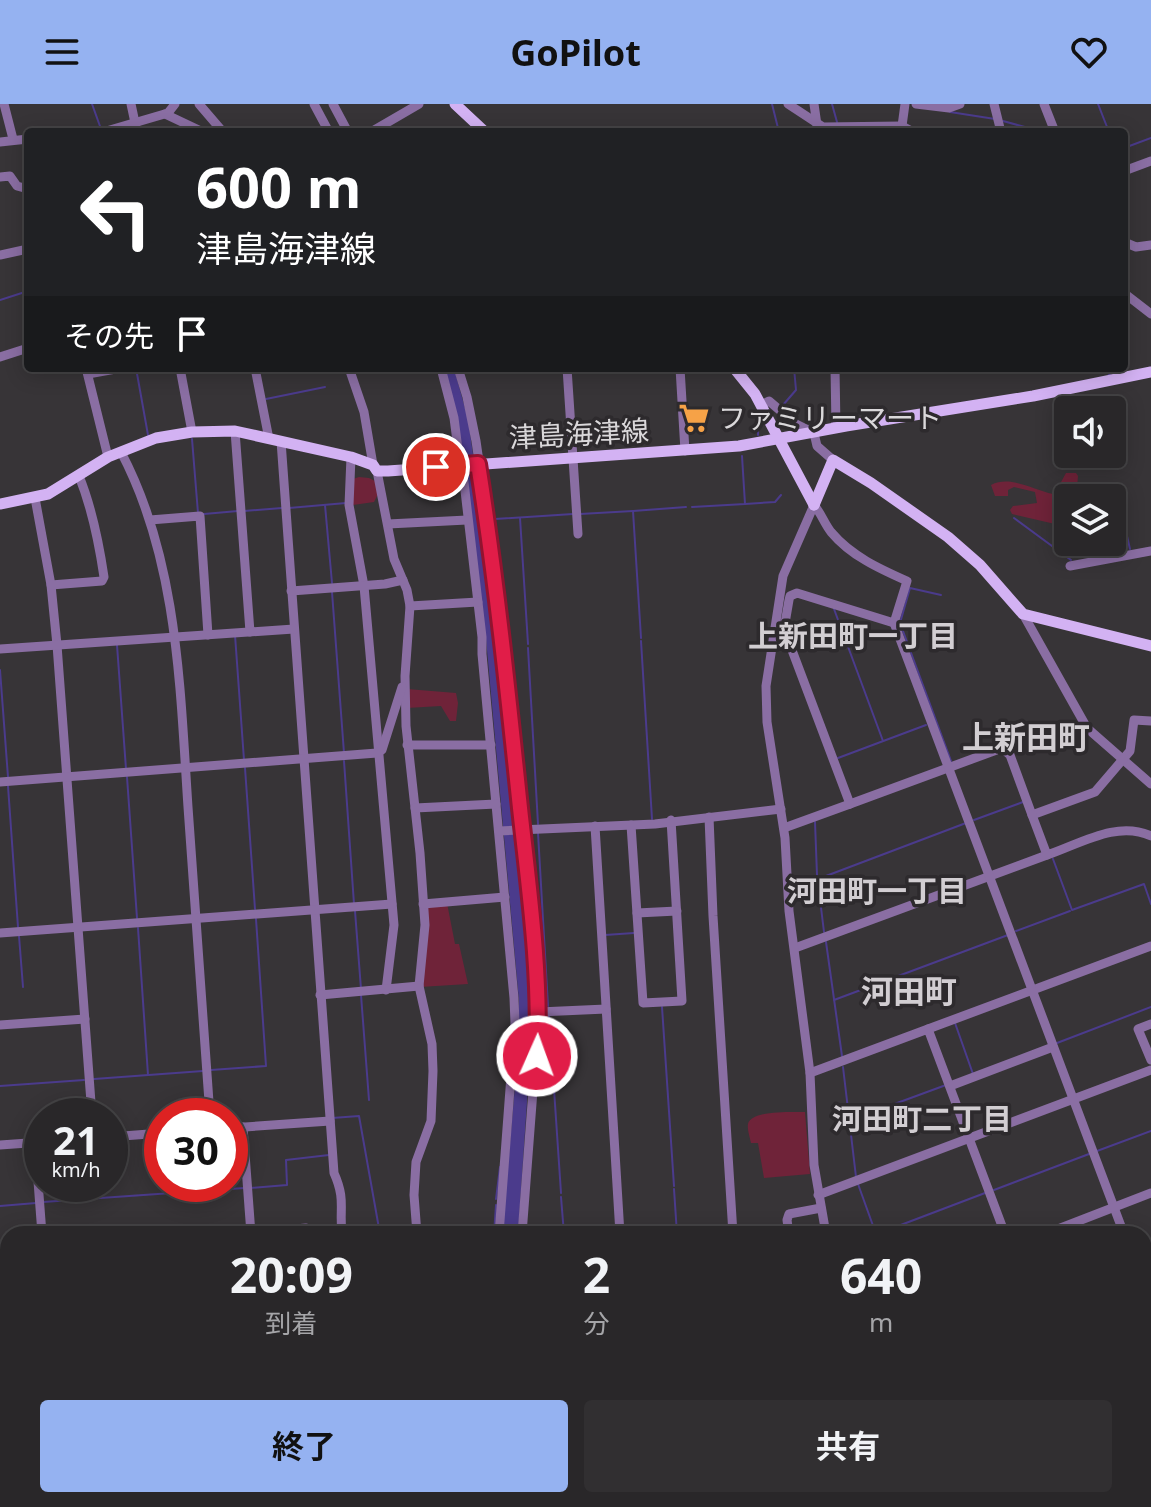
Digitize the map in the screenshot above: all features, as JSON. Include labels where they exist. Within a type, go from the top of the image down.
[{"type":"main road","points":[[455,104],[481,128]]},
{"type":"main road","points":[[738,372],[761,405],[814,505]]},
{"type":"main road","name":"津島海津線","points":[[0,504],[48,494],[108,457],[156,438],[192,432],[235,431],[351,457],[375,468],[685,451],[739,446],[1033,396],[1151,372]]},
{"type":"main road","points":[[814,505],[833,460],[948,537],[980,565],[1023,614],[1151,646]]},
{"type":"street","points":[[4,104],[13,139]]},
{"type":"street","points":[[131,104],[136,127],[165,114],[175,104]]},
{"type":"street","points":[[199,104],[220,128]]},
{"type":"street","points":[[314,104],[327,128]]},
{"type":"street","points":[[333,104],[346,128]]},
{"type":"street","points":[[378,128],[419,104]]},
{"type":"street","points":[[788,104],[818,128],[906,128]]},
{"type":"street","points":[[814,104],[818,128]]},
{"type":"street","points":[[902,126],[905,104]]},
{"type":"street","points":[[916,104],[949,108],[960,104]]},
{"type":"street","points":[[994,104],[1000,128]]},
{"type":"street","points":[[1044,104],[1053,128]]},
{"type":"street","points":[[165,114],[185,128]]},
{"type":"street","points":[[165,114],[195,128]]},
{"type":"street","points":[[0,142],[24,139]]},
{"type":"street","points":[[1128,170],[1151,161]]},
{"type":"street","points":[[0,177],[10,176],[17,186],[24,188]]},
{"type":"street","points":[[1128,244],[1136,247],[1151,245]]},
{"type":"street","points":[[0,255],[24,250]]},
{"type":"street","points":[[1128,296],[1151,314]]},
{"type":"street","points":[[0,357],[24,349]]},
{"type":"street","points":[[87,372],[108,457]]},
{"type":"street","points":[[181,372],[192,432]]},
{"type":"street","points":[[256,372],[275,440],[291,591],[334,1173],[344,1204],[343,1226]]},
{"type":"street","points":[[350,372],[364,412],[394,559],[410,606],[405,676],[407,745],[425,925],[419,986],[432,1044],[433,1071],[431,1121],[416,1162],[416,1226]]},
{"type":"street","points":[[442,372],[454,418],[478,602],[515,1023],[500,1226]]},
{"type":"street","points":[[459,372],[467,397],[504,648],[539,1012],[523,1226]]},
{"type":"street","points":[[567,372],[578,534]]},
{"type":"street","points":[[680,372],[685,451]]},
{"type":"street","points":[[835,372],[836,428]]},
{"type":"street","points":[[761,405],[769,401],[796,424],[814,433],[817,446],[833,460]]},
{"type":"street","points":[[235,431],[250,632]]},
{"type":"street","points":[[121,452],[150,520],[176,637],[209,1098]]},
{"type":"street","points":[[351,457],[349,505],[364,586],[394,925],[386,990]]},
{"type":"street","points":[[51,585],[102,581],[104,577],[86,492],[79,476]]},
{"type":"street","points":[[35,498],[51,585],[57,645],[91,1098]]},
{"type":"street","points":[[814,505],[829,530],[853,552],[907,581],[894,623],[1121,1226]]},
{"type":"street","points":[[814,505],[783,576],[766,686],[767,722],[784,828],[789,911],[810,1073],[811,1140],[824,1226]]},
{"type":"street","points":[[150,520],[200,516],[208,635]]},
{"type":"street","points":[[388,524],[467,520]]},
{"type":"street","points":[[1070,566],[1151,551]]},
{"type":"street","points":[[291,591],[403,580]]},
{"type":"street","points":[[850,804],[784,629],[789,600],[797,593],[894,623]]},
{"type":"street","points":[[410,606],[478,602]]},
{"type":"street","points":[[1023,614],[1087,728],[1151,784]]},
{"type":"street","points":[[0,649],[294,629]]},
{"type":"street","points":[[0,782],[377,753],[382,750],[405,676]]},
{"type":"street","points":[[1032,815],[1095,792],[1130,751],[1134,720],[1151,721]]},
{"type":"street","points":[[407,745],[491,745]]},
{"type":"street","points":[[784,828],[997,748],[1007,751],[1047,855]]},
{"type":"street","points":[[415,808],[496,804]]},
{"type":"street","points":[[499,831],[655,824],[781,809]]},
{"type":"street","points":[[709,817],[713,930],[732,1226]]},
{"type":"street","points":[[631,825],[643,1003],[682,1001],[671,820]]},
{"type":"street","points":[[595,826],[620,1226]]},
{"type":"street","points":[[795,948],[1121,829],[1139,830],[1151,836]]},
{"type":"street","points":[[423,904],[505,897]]},
{"type":"street","points":[[0,933],[392,904]]},
{"type":"street","points":[[637,913],[677,911]]},
{"type":"street","points":[[810,1073],[1151,946]]},
{"type":"street","points":[[320,995],[419,986]]},
{"type":"street","points":[[539,1012],[606,1009]]},
{"type":"street","points":[[0,1025],[85,1019]]},
{"type":"street","points":[[1151,1024],[1138,1029],[1151,1060]]},
{"type":"street","points":[[928,1029],[1002,1226]]},
{"type":"street","points":[[950,1086],[1053,1047]]},
{"type":"street","points":[[818,1195],[1151,1070]]},
{"type":"street","points":[[248,1127],[330,1121]]},
{"type":"street","points":[[0,1145],[24,1143]]},
{"type":"street","points":[[248,1193],[250,1226]]},
{"type":"street","points":[[1065,1226],[1151,1193]]},
{"type":"street","points":[[41,1202],[42,1226]]},
{"type":"street","points":[[788,1226],[787,1218],[791,1212],[821,1208]]},
{"type":"shaded area","points":[[443,372],[455,372],[468,419],[500,645],[534,999],[519,1226],[503,1226],[518,1052],[519,1001],[486,639]]},
{"type":"shaded area","points":[[1066,473],[1076,473],[1078,476],[1077,484],[1060,484]]},
{"type":"shaded area","points":[[359,477],[377,482],[379,492],[374,502],[353,505],[350,480]]},
{"type":"shaded area","points":[[1014,482],[1053,494],[1054,524],[1012,514],[1010,510],[1013,506],[1037,503],[1035,492],[1014,487],[1008,490],[1008,496],[995,496],[991,485]]},
{"type":"shaded area","points":[[407,689],[456,693],[456,721],[450,721],[441,706],[407,708]]},
{"type":"shaded area","points":[[447,903],[455,944],[459,944],[468,984],[420,987],[427,907]]},
{"type":"shaded area","points":[[805,1112],[810,1174],[764,1178],[758,1143],[751,1143],[748,1131],[751,1119],[764,1114]]},
{"type":"waterway","points":[[92,104],[101,128]]},
{"type":"waterway","points":[[772,104],[778,128]]},
{"type":"waterway","points":[[832,104],[837,122]]},
{"type":"waterway","points":[[1098,104],[1107,128]]},
{"type":"waterway","points":[[950,112],[995,119]]},
{"type":"waterway","points":[[1003,121],[1028,128]]},
{"type":"waterway","points":[[1128,147],[1151,138]]},
{"type":"waterway","points":[[0,300],[24,292]]},
{"type":"waterway","points":[[137,372],[148,435]]},
{"type":"waterway","points":[[783,405],[796,390],[794,372]]},
{"type":"waterway","points":[[1107,372],[1110,375]]},
{"type":"waterway","points":[[266,399],[325,387]]},
{"type":"waterway","points":[[758,417],[758,435]]},
{"type":"waterway","points":[[192,439],[198,513]]},
{"type":"waterway","points":[[692,507],[745,504],[742,456]]},
{"type":"waterway","points":[[745,504],[775,502],[781,495]]},
{"type":"waterway","points":[[289,508],[346,503]]},
{"type":"waterway","points":[[325,505],[332,583]]},
{"type":"waterway","points":[[641,638],[633,511],[686,507]]},
{"type":"waterway","points":[[244,511],[282,508]]},
{"type":"waterway","points":[[204,514],[238,511]]},
{"type":"waterway","points":[[580,514],[633,511]]},
{"type":"waterway","points":[[495,519],[573,514]]},
{"type":"waterway","points":[[520,518],[528,644]]},
{"type":"waterway","points":[[1014,518],[1071,560]]},
{"type":"waterway","points":[[1126,532],[1130,549]]},
{"type":"waterway","points":[[941,595],[910,588],[900,623],[951,761]]},
{"type":"waterway","points":[[332,592],[344,753]]},
{"type":"waterway","points":[[834,609],[883,741]]},
{"type":"waterway","points":[[235,635],[244,760]]},
{"type":"waterway","points":[[641,641],[652,819]]},
{"type":"waterway","points":[[117,645],[126,769]]},
{"type":"waterway","points":[[528,648],[538,824]]},
{"type":"waterway","points":[[0,670],[8,777]]},
{"type":"waterway","points":[[838,758],[926,725]]},
{"type":"waterway","points":[[344,761],[354,904]]},
{"type":"waterway","points":[[245,768],[255,909]]},
{"type":"waterway","points":[[127,777],[137,918]]},
{"type":"waterway","points":[[8,786],[18,927]]},
{"type":"waterway","points":[[974,820],[1023,802]]},
{"type":"waterway","points":[[815,822],[824,932]]},
{"type":"waterway","points":[[818,879],[966,823]]},
{"type":"waterway","points":[[538,833],[548,1006]]},
{"type":"waterway","points":[[1053,859],[1072,910],[1144,884],[1151,904]]},
{"type":"waterway","points":[[355,911],[361,989]]},
{"type":"waterway","points":[[1016,931],[1070,911]]},
{"type":"waterway","points":[[211,1070],[266,1066],[256,919]]},
{"type":"waterway","points":[[138,928],[148,1075]]},
{"type":"waterway","points":[[605,935],[634,933]]},
{"type":"waterway","points":[[834,1000],[1008,935]]},
{"type":"waterway","points":[[19,936],[23,987]]},
{"type":"waterway","points":[[826,942],[842,1056]]},
{"type":"waterway","points":[[361,995],[369,1100]]},
{"type":"waterway","points":[[662,1007],[674,1186]]},
{"type":"waterway","points":[[1057,1043],[1151,1007]]},
{"type":"waterway","points":[[549,1015],[561,1193]]},
{"type":"waterway","points":[[955,1023],[973,1074]]},
{"type":"waterway","points":[[843,1067],[856,1177]]},
{"type":"waterway","points":[[94,1079],[203,1071]]},
{"type":"waterway","points":[[0,1086],[84,1080]]},
{"type":"waterway","points":[[851,1120],[946,1085]]},
{"type":"waterway","points":[[332,1118],[359,1116],[379,1226]]},
{"type":"waterway","points":[[1097,1151],[1151,1131]]},
{"type":"waterway","points":[[994,1190],[1089,1154]]},
{"type":"waterway","points":[[250,1188],[287,1185],[286,1160],[329,1155]]},
{"type":"waterway","points":[[496,1199],[500,1167]]},
{"type":"waterway","points":[[858,1184],[873,1226]]},
{"type":"waterway","points":[[674,1189],[676,1226]]},
{"type":"waterway","points":[[898,1226],[985,1193]]},
{"type":"waterway","points":[[128,1196],[144,1195]]},
{"type":"waterway","points":[[561,1197],[563,1226]]},
{"type":"waterway","points":[[0,1206],[36,1203]]},
{"type":"waterway","points":[[495,1226],[496,1205]]},
{"type":"place","name":"ファミリーマート","points":[[694,418]]},
{"type":"district","name":"上新田町一丁目","points":[[853,637]]},
{"type":"district","name":"上新田町","points":[[1026,738]]},
{"type":"district","name":"河田町一丁目","points":[[877,892]]},
{"type":"district","name":"河田町","points":[[909,992]]},
{"type":"district","name":"河田町二丁目","points":[[922,1120]]},
{"type":"route","points":[[436,467],[478,464],[504,648],[526,863],[539,1012],[537,1056]]}]
